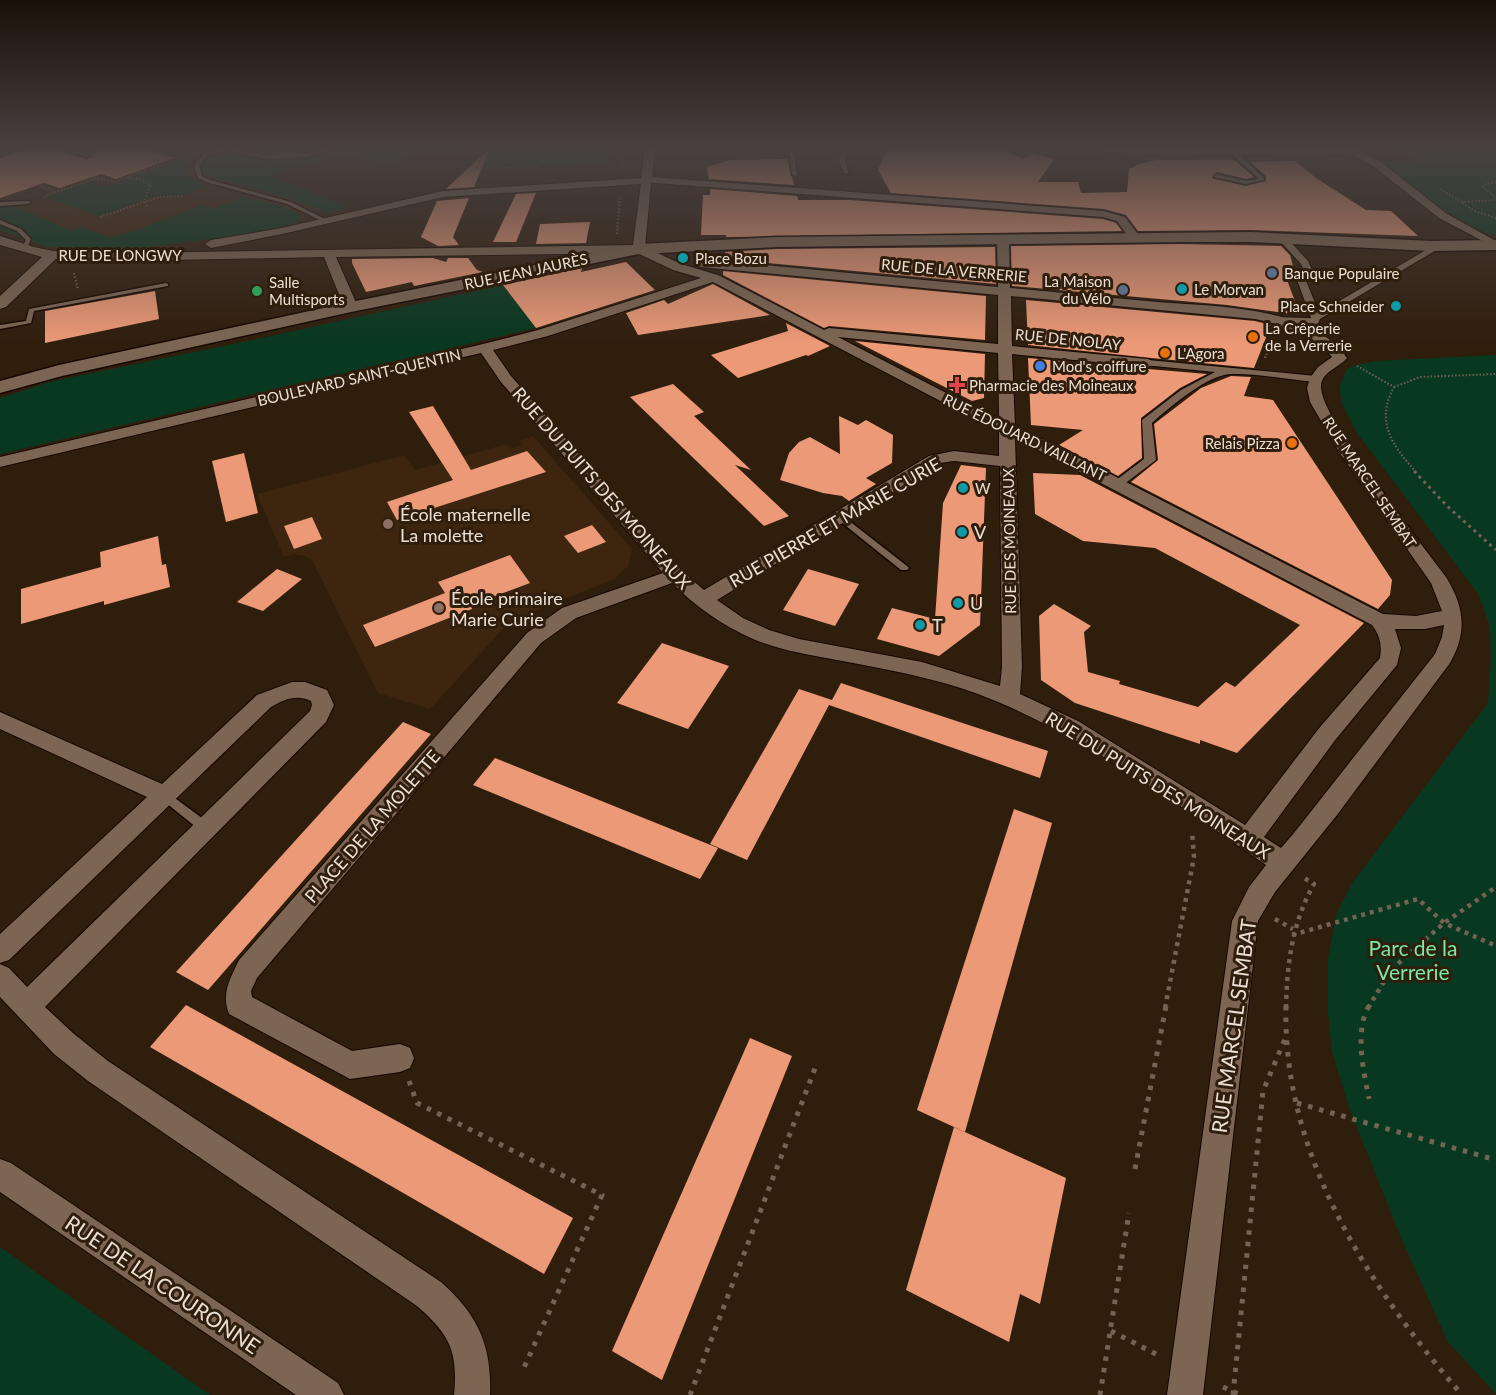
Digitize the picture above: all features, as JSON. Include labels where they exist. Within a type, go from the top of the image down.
[{"type":"main road","name":"RUE JEAN JAURÈS","points":[[0,387],[59,371],[351,307],[548,257],[682,247],[705,264],[1003,240],[1134,237],[1282,239],[1431,246],[1495,245]]},
{"type":"street","points":[[124,257],[256,236],[359,213]]},
{"type":"street","points":[[643,213],[639,249],[677,267],[705,264]]},
{"type":"street","points":[[1092,213],[1121,219],[1134,237]]},
{"type":"street","points":[[1439,213],[1495,245]]},
{"type":"street","points":[[1282,239],[1305,263],[1309,272],[1300,277],[1316,318]]},
{"type":"street","name":"RUE DE LONGWY","points":[[0,240],[24,249],[53,255],[124,257],[328,252],[548,257]]},
{"type":"street","name":"RUE DES MOINEAUX","points":[[1003,240],[1012,667],[1009,697]]},
{"type":"street","points":[[677,267],[682,247]]},
{"type":"street","points":[[1273,319],[1315,321],[1316,318],[1434,249]]},
{"type":"street","points":[[328,252],[351,307]]},
{"type":"street","points":[[0,304],[53,255]]},
{"type":"street","name":"RUE DE LA VERRERIE","points":[[705,264],[1273,319],[1311,335],[1344,358]]},
{"type":"street","name":"RUE ÉDOUARD VAILLANT","points":[[705,264],[817,331],[978,415],[1119,484],[1378,620]]},
{"type":"street","name":"BOULEVARD SAINT-QUENTIN","points":[[0,462],[543,333],[705,264]]},
{"type":"street","name":"RUE DE NOLAY","points":[[817,331],[1316,379]]},
{"type":"street","name":"RUE DU PUITS DES MOINEAUX","points":[[485,348],[506,379],[675,575],[702,600],[736,623],[762,635],[800,646],[922,669],[1009,697],[1070,727],[1249,838],[1282,863]]},
{"type":"street","points":[[1316,379],[1323,369],[1340,358],[1344,358]]},
{"type":"street","points":[[1119,484],[1150,460],[1146,422],[1178,395],[1203,380],[1228,370]]},
{"type":"street","name":"RUE MARCEL SEMBAT","points":[[1185,1395],[1245,921],[1251,906],[1282,863],[1311,832],[1443,658],[1453,638],[1452,615],[1448,599],[1319,407],[1313,390],[1316,379]]},
{"type":"street","name":"RUE PIERRE ET MARIE CURIE","points":[[702,600],[935,459],[944,456],[1007,462]]},
{"type":"street","name":"PLACE DE LA MOLETTE","points":[[400,1058],[350,1065],[239,1005],[238,991],[248,969],[534,638],[569,613],[675,575]]},
{"type":"street","points":[[1378,620],[1408,624],[1427,623],[1452,615]]},
{"type":"street","points":[[1249,838],[1328,733],[1390,660],[1393,646],[1391,636],[1378,620]]},
{"type":"street","points":[[0,951],[264,701],[280,692],[297,688],[310,690],[320,696],[323,705],[318,716],[26,1007]]},
{"type":"street","points":[[0,720],[164,795]]},
{"type":"street","points":[[0,976],[26,1007],[64,1044],[99,1071],[429,1294],[452,1313],[464,1332],[471,1353],[474,1374],[472,1395]]},
{"type":"street","name":"RUE DE LA COURONNE","points":[[0,1174],[326,1395]]},
{"type":"lane","points":[[311,213],[326,220]]},
{"type":"lane","points":[[0,222],[19,230],[29,240],[24,249]]},
{"type":"lane","points":[[0,327],[29,322],[31,310],[166,285]]},
{"type":"lane","points":[[839,516],[904,568]]},
{"type":"lane","points":[[164,795],[206,828]]},
{"type":"path","points":[[100,217],[111,213]]},
{"type":"path","points":[[1481,213],[1496,218]]},
{"type":"path","points":[[73,272],[81,301]]},
{"type":"path","points":[[1254,373],[1274,339],[1273,319]]},
{"type":"path","points":[[1344,358],[1394,387]]},
{"type":"path","points":[[1496,374],[1420,377],[1394,387],[1383,413],[1386,430],[1413,470],[1463,522],[1496,550]]},
{"type":"path","points":[[1135,1169],[1194,857],[1192,824]]},
{"type":"path","points":[[1282,863],[1314,885],[1303,901],[1293,932],[1287,979],[1286,1038],[1297,1103],[1313,1160],[1340,1221],[1367,1269],[1412,1336],[1462,1395]]},
{"type":"path","points":[[1369,1099],[1361,1055],[1365,1013],[1392,970],[1444,924],[1496,887]]},
{"type":"path","points":[[1269,916],[1293,932],[1418,899],[1444,924],[1496,946]]},
{"type":"path","points":[[1233,1393],[1263,1091],[1286,1038]]},
{"type":"path","points":[[400,1058],[417,1103],[602,1195],[522,1372]]},
{"type":"path","points":[[690,1395],[817,1064]]},
{"type":"path","points":[[1297,1103],[1496,1160]]},
{"type":"path","points":[[1100,1395],[1129,1213]]},
{"type":"path","points":[[1111,1331],[1160,1356]]},
{"type":"path","points":[[1223,1387],[1241,1395]]},
{"type":"shaded area","points":[[0,213],[318,213],[300,219],[297,223],[239,235],[115,251],[83,251],[45,246],[0,230]]},
{"type":"shaded area","points":[[533,436],[632,549],[628,566],[614,579],[510,621],[430,709],[378,693],[312,560],[293,554],[284,557],[257,494],[405,455],[415,470],[506,444],[510,449],[522,445],[519,441]]},
{"type":"green space","points":[[0,213],[30,213],[71,231],[80,227],[110,237],[135,231],[180,213],[300,214],[297,223],[239,235],[115,251],[83,251],[45,246],[0,230]]},
{"type":"green space","points":[[91,213],[107,213],[99,216]]},
{"type":"green space","points":[[1496,213],[1496,236],[1465,223],[1450,214]]},
{"type":"green space","points":[[503,285],[536,328],[0,454],[0,398],[53,381]]},
{"type":"green space","name":"Parc de la Verrerie","points":[[1496,355],[1496,1394],[1448,1342],[1401,1238],[1350,1110],[1332,1052],[1328,1013],[1328,958],[1337,912],[1353,882],[1488,703],[1491,657],[1490,627],[1479,595],[1357,433],[1342,404],[1339,388],[1346,370],[1353,366],[1376,361]]},
{"type":"green space","points":[[0,1247],[210,1395],[0,1395]]},
{"type":"building","points":[[432,213],[463,213],[453,237],[459,245],[438,246],[421,237]]},
{"type":"building","points":[[507,213],[528,213],[516,242],[493,242]]},
{"type":"building","points":[[702,213],[1024,213],[1103,219],[1116,223],[1122,231],[726,237],[726,235],[701,235]]},
{"type":"building","points":[[1119,213],[1393,213],[1418,236],[1251,230],[1138,231],[1126,215]]},
{"type":"building","points":[[590,222],[586,243],[536,244],[540,224]]},
{"type":"building","points":[[1180,244],[1281,246],[1290,255],[1294,270],[1283,269],[1300,315],[1227,305],[1012,286],[1011,246]]},
{"type":"building","points":[[995,247],[996,284],[724,259],[725,252],[777,249]]},
{"type":"building","points":[[433,258],[446,262],[448,258],[468,258],[477,270],[483,272],[414,286],[412,282],[366,292],[352,263],[352,259]]},
{"type":"building","points":[[626,262],[655,290],[536,328],[503,285],[582,268],[581,272]]},
{"type":"building","points":[[723,271],[986,296],[985,340],[829,326],[824,328],[723,275]]},
{"type":"building","points":[[713,284],[770,315],[638,335],[626,313],[664,300],[668,304]]},
{"type":"building","points":[[155,291],[159,319],[45,343],[45,311]]},
{"type":"building","points":[[1026,300],[1255,321],[1271,325],[1254,368],[1151,358],[1028,345]]},
{"type":"building","points":[[786,323],[830,346],[808,356],[738,378],[711,355],[788,331]]},
{"type":"building","points":[[855,341],[985,354],[984,398],[972,401]]},
{"type":"building","points":[[1028,358],[1207,374],[1180,388],[1141,418],[1142,458],[1118,476],[1059,445],[1083,430],[1031,425]]},
{"type":"building","points":[[1231,376],[1251,377],[1244,396],[1273,400],[1392,580],[1390,595],[1378,609],[1131,482],[1158,460],[1154,424],[1201,388]]},
{"type":"building","points":[[673,384],[704,412],[694,416],[751,470],[735,465],[789,516],[764,526],[630,397]]},
{"type":"building","points":[[433,406],[471,470],[527,451],[546,472],[397,520],[387,502],[453,480],[409,412]]},
{"type":"building","points":[[839,416],[858,425],[866,420],[893,435],[892,463],[866,478],[876,484],[849,501],[842,496],[823,493],[780,480],[789,453],[799,442],[810,437],[840,454]]},
{"type":"building","points":[[244,453],[258,513],[226,522],[212,461]]},
{"type":"building","points":[[961,465],[986,468],[980,625],[939,656],[877,639],[892,608],[935,619],[943,503]]},
{"type":"building","points":[[1033,473],[1080,475],[1364,623],[1237,753],[1200,740],[1200,744],[1075,703],[1041,680],[1039,616],[1054,604],[1091,626],[1084,632],[1088,672],[1120,681],[1119,684],[1198,707],[1226,682],[1235,687],[1300,625],[1155,548],[1083,541],[1035,514]]},
{"type":"building","points":[[312,517],[322,539],[294,549],[284,526]]},
{"type":"building","points":[[592,525],[606,542],[578,553],[564,536]]},
{"type":"building","points":[[158,536],[162,565],[166,564],[170,587],[104,605],[104,601],[21,624],[21,589],[101,567],[100,552]]},
{"type":"building","points":[[510,555],[530,583],[471,605],[472,609],[375,647],[363,625],[445,593],[438,582]]},
{"type":"building","points":[[277,569],[302,579],[263,611],[237,602]]},
{"type":"building","points":[[808,569],[859,584],[835,626],[783,610]]},
{"type":"building","points":[[662,643],[729,666],[688,729],[617,703]]},
{"type":"building","points":[[841,683],[1048,751],[1040,778],[829,705],[747,860],[710,844],[799,689],[832,700]]},
{"type":"building","points":[[403,722],[431,734],[208,990],[176,972]]},
{"type":"building","points":[[495,758],[718,848],[700,879],[473,785]]},
{"type":"building","points":[[1014,809],[1052,823],[965,1132],[917,1110]]},
{"type":"building","points":[[186,1005],[573,1218],[544,1274],[150,1047]]},
{"type":"building","points":[[750,1038],[792,1056],[662,1380],[612,1351]]},
{"type":"building","points":[[954,1127],[1066,1178],[1040,1304],[1020,1294],[1009,1342],[906,1290]]},
{"type":"place","name":"Place Bozu","points":[[683,258]]},
{"type":"place","name":"Banque Populaire","points":[[1272,273]]},
{"type":"place","name":"Le Morvan","points":[[1182,289]]},
{"type":"place","name":"La Maison du Vélo","points":[[1123,290]]},
{"type":"place","name":"Salle Multisports","points":[[257,291]]},
{"type":"place","name":"Place Schneider","points":[[1396,306]]},
{"type":"place","name":"La Crêperie de la Verrerie","points":[[1253,337]]},
{"type":"place","name":"L'Agora","points":[[1165,353]]},
{"type":"place","name":"Mod's coiffure","points":[[1040,366]]},
{"type":"place","name":"Pharmacie des Moineaux","points":[[957,385]]},
{"type":"place","name":"Relais Pizza","points":[[1292,443]]},
{"type":"place","name":"W","points":[[963,488]]},
{"type":"place","name":"École maternelle La molette","points":[[388,524]]},
{"type":"place","name":"V","points":[[962,532]]},
{"type":"place","name":"U","points":[[958,603]]},
{"type":"place","name":"École primaire Marie Curie","points":[[439,608]]},
{"type":"place","name":"T","points":[[920,625]]}]
